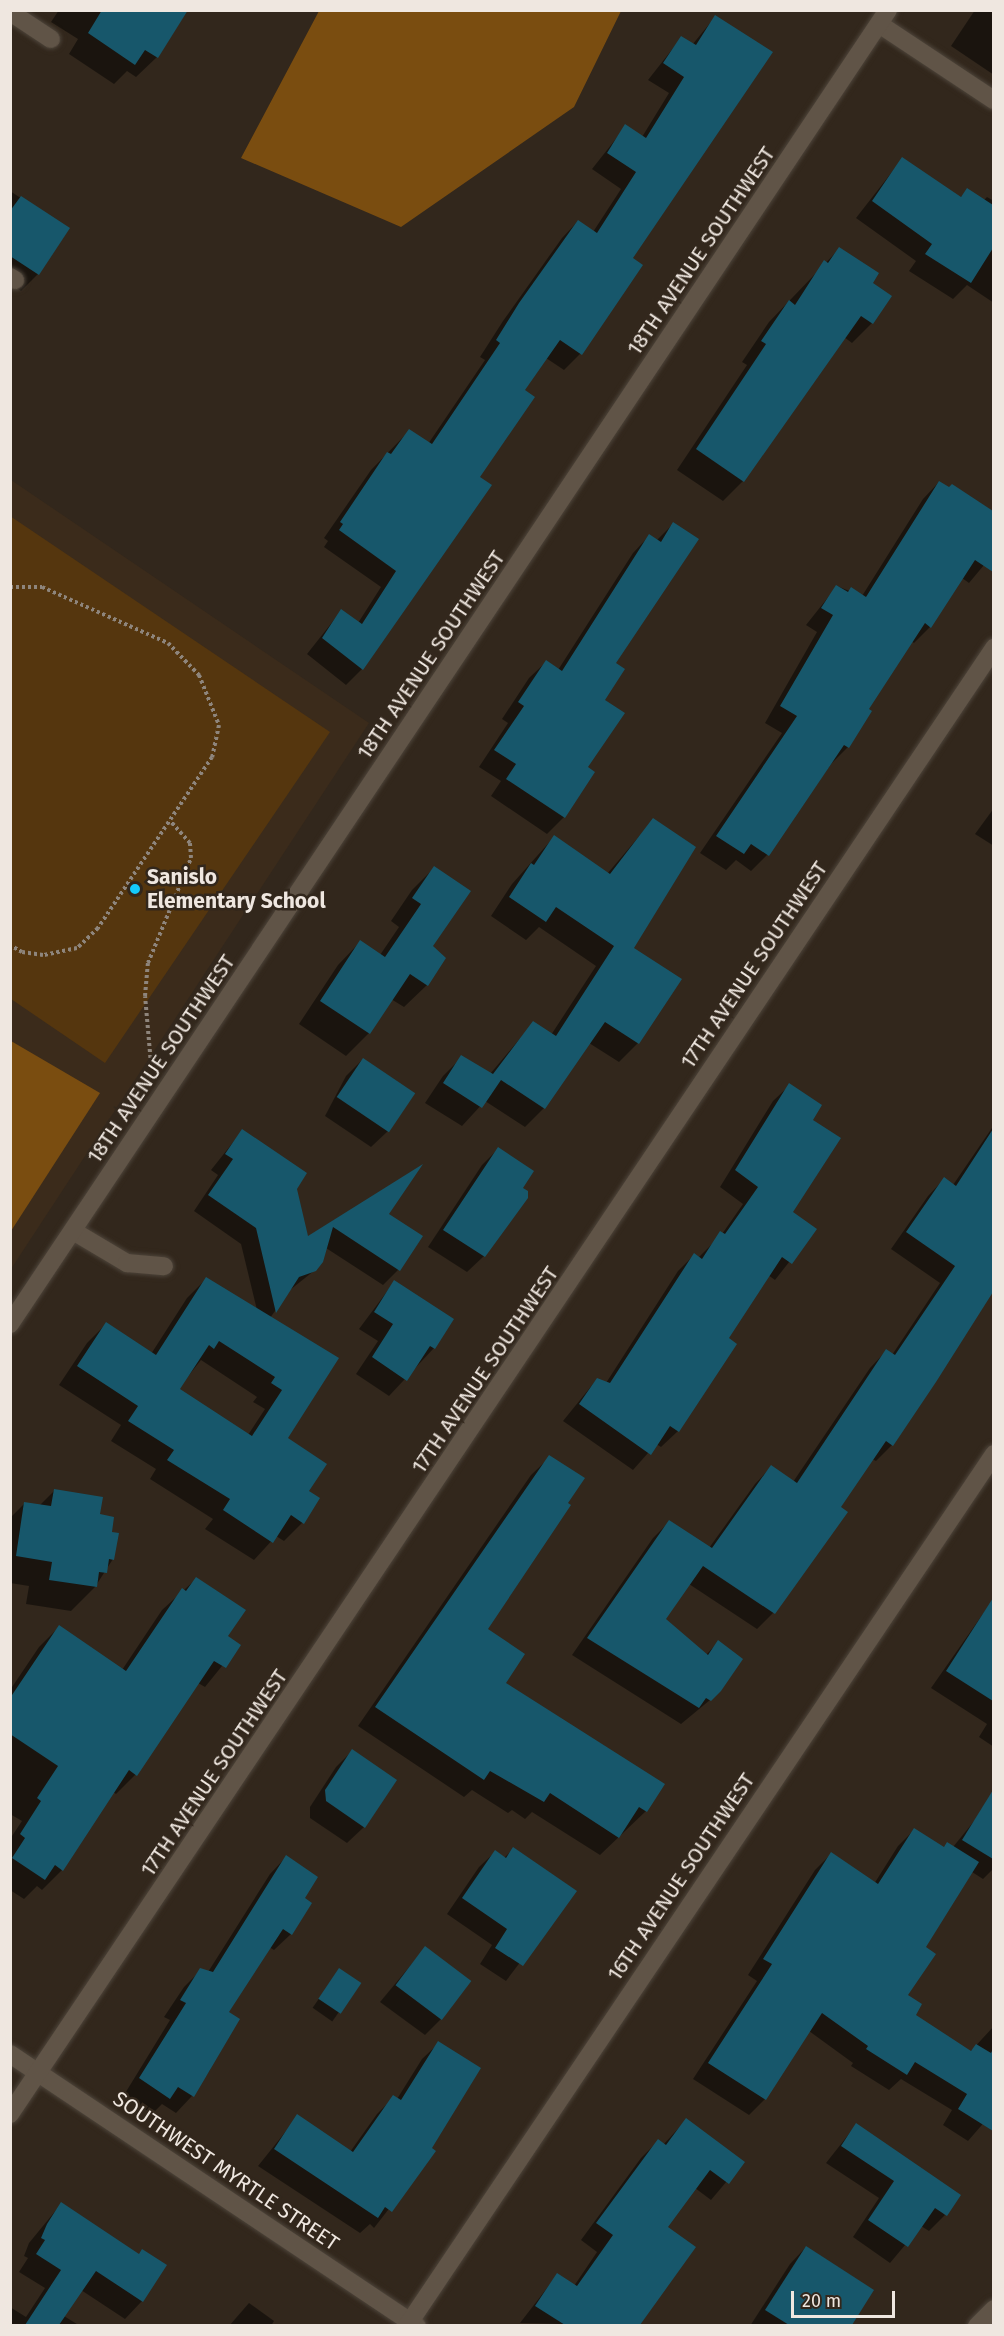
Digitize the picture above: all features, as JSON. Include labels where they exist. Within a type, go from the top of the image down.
[{"type":"street","points":[[10,12],[51,39]]},
{"type":"street","points":[[884,17],[993,100]]},
{"type":"street","name":"18TH AVENUE SOUTHWEST","points":[[10,1324],[884,17]]},
{"type":"street","name":"17TH AVENUE SOUTHWEST","points":[[10,2115],[993,648]]},
{"type":"street","points":[[73,1231],[127,1263],[164,1266]]},
{"type":"street","name":"16TH AVENUE SOUTHWEST","points":[[411,2324],[993,1454]]},
{"type":"street","name":"SOUTHWEST MYRTLE STREET","points":[[10,2054],[411,2324]]},
{"type":"street","points":[[977,2325],[993,2309]]},
{"type":"path","points":[[10,587],[42,587],[102,611],[168,643],[199,675],[219,725],[212,757],[98,928],[77,948],[43,955],[10,945]]},
{"type":"path","points":[[152,1067],[145,996],[148,963],[191,858],[190,843],[170,821]]},
{"type":"shaded area","points":[[319,11],[621,11],[574,107],[401,227],[241,158]]},
{"type":"shaded area","name":"Sanislo Elementary School","points":[[11,480],[369,723],[11,1269]]},
{"type":"shaded area","name":"Sanislo Elementary School","points":[[10,516],[330,732],[105,1063],[11,999]]},
{"type":"shaded area","points":[[11,1041],[100,1093],[11,1231]]},
{"type":"building","points":[[102,10],[188,10],[158,58],[145,50],[135,65],[88,33]]},
{"type":"building","points":[[715,15],[773,52],[633,258],[643,265],[582,355],[560,340],[525,390],[535,397],[480,477],[492,485],[363,670],[322,638],[341,609],[362,624],[396,571],[339,530],[343,524],[340,522],[387,452],[391,454],[409,429],[432,444],[500,343],[496,340],[519,303],[578,220],[597,233],[636,172],[607,153],[625,124],[646,138],[684,77],[663,63],[681,36],[696,45]]},
{"type":"building","points":[[902,157],[961,197],[967,188],[993,205],[993,248],[971,283],[925,254],[932,244],[872,201]]},
{"type":"building","points":[[21,196],[70,228],[39,275],[10,256],[10,211]]},
{"type":"building","points":[[839,247],[879,273],[873,283],[892,296],[873,324],[861,316],[744,482],[696,449],[766,344],[761,341],[789,300],[795,305],[824,260],[828,263]]},
{"type":"building","points":[[939,481],[949,487],[952,484],[993,511],[993,572],[975,560],[931,628],[925,623],[869,709],[872,711],[849,748],[844,745],[769,856],[751,844],[744,854],[716,836],[797,716],[780,706],[833,615],[821,608],[836,585],[848,592],[851,587],[866,597]]},
{"type":"building","points":[[673,522],[699,539],[616,663],[625,669],[605,700],[625,713],[588,767],[595,772],[565,818],[506,779],[516,764],[494,750],[524,706],[518,702],[546,660],[562,671],[649,534],[661,542]]},
{"type":"building","points":[[653,818],[696,847],[634,948],[682,979],[639,1044],[605,1022],[545,1109],[501,1080],[482,1108],[443,1083],[461,1055],[493,1074],[533,1021],[556,1036],[614,946],[556,907],[546,922],[509,897],[531,863],[534,865],[554,835],[610,874]]},
{"type":"building","points":[[434,866],[471,891],[433,946],[446,958],[428,986],[410,974],[370,1034],[320,1001],[360,940],[385,957],[421,904],[412,898]]},
{"type":"building","points":[[363,1058],[415,1093],[389,1132],[337,1097]]},
{"type":"building","points":[[789,1083],[822,1105],[813,1120],[841,1138],[793,1212],[817,1229],[792,1264],[782,1257],[729,1338],[737,1344],[679,1432],[670,1426],[651,1455],[579,1404],[597,1378],[610,1383],[694,1253],[702,1259],[720,1231],[725,1234],[758,1187],[735,1170]]},
{"type":"building","points":[[242,1129],[307,1173],[297,1189],[308,1236],[423,1164],[389,1214],[423,1236],[400,1271],[333,1227],[323,1262],[316,1271],[299,1277],[276,1313],[256,1228],[208,1195],[233,1159],[225,1154]]},
{"type":"building","points":[[993,1129],[993,1292],[936,1382],[893,1446],[886,1441],[841,1507],[848,1512],[775,1614],[703,1566],[666,1619],[708,1655],[718,1640],[743,1659],[721,1691],[711,1701],[706,1698],[699,1708],[587,1638],[669,1520],[712,1548],[771,1465],[797,1483],[886,1349],[895,1355],[955,1266],[906,1232],[944,1177],[956,1186]]},
{"type":"building","points":[[498,1147],[534,1171],[523,1188],[528,1191],[528,1198],[485,1257],[443,1230]]},
{"type":"building","points":[[206,1277],[339,1358],[288,1438],[327,1464],[309,1491],[320,1498],[304,1524],[291,1515],[273,1543],[223,1510],[230,1499],[167,1460],[174,1450],[128,1421],[138,1406],[77,1366],[106,1322],[156,1355]],"holes":[[[219,1341],[275,1377],[271,1383],[282,1390],[252,1436],[180,1389],[209,1345],[214,1349]]]},
{"type":"building","points":[[394,1280],[454,1319],[435,1349],[430,1346],[407,1381],[372,1357],[393,1324],[374,1312]]},
{"type":"building","points":[[549,1455],[585,1478],[568,1503],[571,1505],[488,1629],[525,1654],[506,1683],[665,1784],[647,1812],[639,1807],[619,1838],[550,1793],[544,1802],[490,1771],[484,1780],[375,1707]]},
{"type":"building","points":[[54,1489],[103,1497],[100,1514],[114,1517],[112,1532],[119,1533],[114,1560],[109,1559],[107,1573],[99,1572],[97,1587],[49,1580],[52,1562],[16,1556],[24,1502],[51,1506]]},
{"type":"building","points":[[196,1577],[246,1610],[228,1636],[241,1645],[226,1668],[214,1661],[137,1776],[129,1770],[63,1871],[55,1865],[45,1880],[12,1858],[25,1838],[20,1834],[41,1801],[37,1798],[58,1766],[10,1734],[10,1698],[59,1625],[126,1671],[182,1588],[186,1591]]},
{"type":"building","points":[[993,1598],[993,1701],[946,1671]]},
{"type":"building","points":[[352,1749],[397,1780],[365,1828],[326,1801],[325,1790]]},
{"type":"building","points":[[993,1790],[993,1859],[962,1840]]},
{"type":"building","points":[[914,1828],[944,1847],[947,1842],[979,1862],[926,1947],[936,1954],[908,1995],[922,2004],[916,2015],[971,2051],[976,2044],[991,2053],[993,2049],[993,2131],[958,2109],[967,2094],[915,2062],[907,2075],[866,2049],[868,2046],[822,2013],[766,2100],[708,2063],[772,1964],[763,1959],[831,1852],[878,1884]]},
{"type":"building","points":[[513,1847],[577,1891],[523,1966],[495,1948],[507,1929],[462,1898],[495,1850],[506,1858]]},
{"type":"building","points":[[286,1855],[318,1877],[305,1898],[312,1903],[292,1935],[283,1929],[229,2012],[240,2019],[194,2097],[178,2087],[170,2099],[139,2078],[186,2003],[180,2000],[200,1968],[213,1972]]},
{"type":"building","points":[[425,1946],[471,1981],[442,2020],[396,1985]]},
{"type":"building","points":[[339,1968],[361,1983],[341,2014],[318,1999]]},
{"type":"building","points":[[438,2041],[481,2068],[432,2148],[436,2151],[392,2212],[385,2207],[378,2218],[274,2149],[297,2114],[353,2152],[393,2095],[401,2100]]},
{"type":"building","points":[[686,2118],[745,2162],[729,2184],[710,2170],[668,2227],[696,2247],[640,2325],[565,2325],[535,2306],[557,2273],[577,2286],[613,2235],[596,2223],[658,2139],[666,2145]]},
{"type":"building","points":[[856,2123],[961,2195],[947,2216],[935,2208],[908,2247],[868,2220],[894,2181],[841,2146]]},
{"type":"building","points":[[61,2202],[139,2254],[142,2249],[167,2265],[143,2302],[96,2271],[59,2325],[25,2325],[61,2270],[36,2254],[45,2240],[41,2238],[47,2224]]},
{"type":"building","points":[[806,2246],[874,2290],[852,2325],[789,2325],[765,2310]]},
{"type":"place","name":"Sanislo Elementary School","points":[[135,889]]}]
